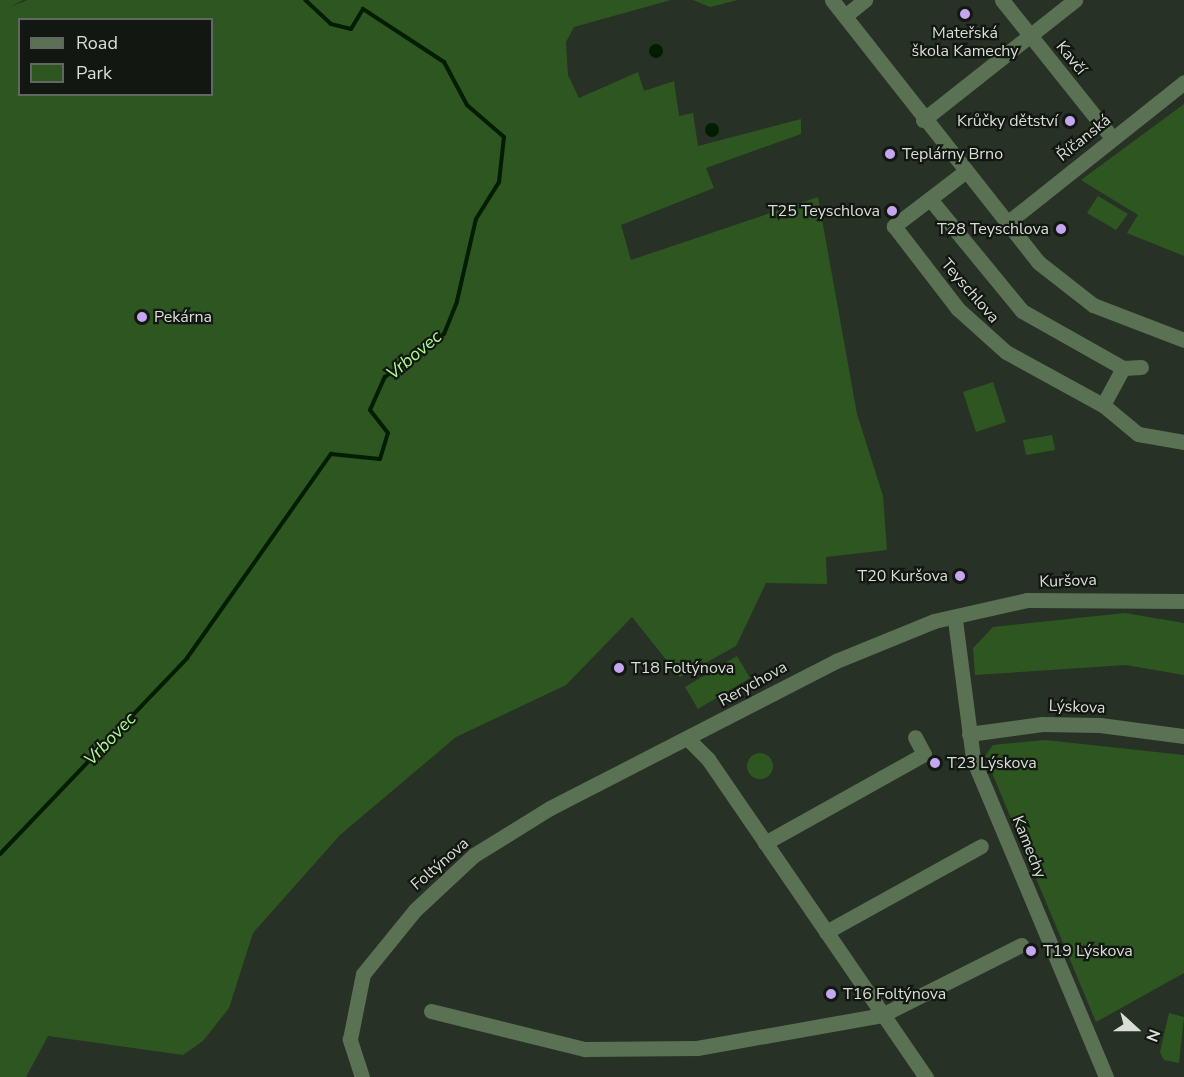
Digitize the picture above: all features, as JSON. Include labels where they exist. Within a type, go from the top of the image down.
[{"type":"street","points":[[833,0],[923,120],[1038,262],[1093,305],[1184,340]]},
{"type":"street","points":[[845,16],[865,0]]},
{"type":"street","name":"Kavčí","points":[[1002,0],[1112,138]]},
{"type":"street","points":[[923,120],[1074,0]]},
{"type":"street","name":"Říčanská","points":[[1007,223],[1184,82]]},
{"type":"street","name":"Teyschlova","points":[[966,171],[894,226],[958,309],[1006,352],[1103,405],[1138,434],[1184,442]]},
{"type":"street","name":"Teyschlova","points":[[930,198],[1022,310],[1124,368]]},
{"type":"street","points":[[1103,405],[1124,368],[1142,367]]},
{"type":"street","name":"Kuršova","points":[[955,620],[1027,600],[1184,601]]},
{"type":"street","name":"Kamechy","points":[[955,620],[973,759],[1106,1077]]},
{"type":"street","name":"Rerychova","points":[[689,740],[874,644],[934,621],[955,620]]},
{"type":"street","name":"Lýskova","points":[[969,735],[1042,724],[1100,725],[1184,736]]},
{"type":"street","points":[[765,843],[924,754],[915,737]]},
{"type":"street","points":[[689,740],[708,759],[926,1077]]},
{"type":"street","name":"Foltýnova","points":[[362,1077],[350,1039],[354,1001],[363,974],[415,910],[494,843],[550,808],[689,740]]},
{"type":"street","points":[[826,932],[981,846]]},
{"type":"street","points":[[431,1011],[527,1038],[620,1051],[746,1041],[882,1015],[1021,945]]},
{"type":"green space","points":[[0,0],[23,0],[10,7],[27,0],[671,0],[574,27],[566,42],[568,75],[579,98],[638,72],[644,91],[674,81],[679,116],[693,113],[698,146],[801,119],[801,134],[706,168],[714,188],[621,225],[631,260],[818,197],[857,414],[883,496],[887,550],[826,557],[827,584],[766,583],[736,646],[680,677],[632,617],[566,685],[456,737],[340,835],[253,933],[229,1008],[203,1041],[183,1055],[48,1036],[26,1077],[0,1077]]},
{"type":"green space","points":[[693,0],[738,0],[710,7]]},
{"type":"green space","points":[[1184,104],[1184,256],[1127,233],[1138,215],[1081,180]]},
{"type":"green space","points":[[1098,196],[1128,214],[1116,230],[1087,213]]},
{"type":"green space","points":[[993,382],[1006,422],[976,432],[963,392]]},
{"type":"green space","points":[[1052,435],[1055,450],[1026,455],[1023,440]]},
{"type":"green space","points":[[1125,613],[1184,623],[1184,675],[1126,665],[975,675],[973,648],[993,627]]},
{"type":"green space","points":[[737,656],[750,678],[698,709],[685,687]]},
{"type":"green space","points":[[1045,740],[1184,755],[1184,973],[1096,1022],[985,756],[993,745]]},
{"type":"green space","points":[[760,753],[769,757],[773,766],[769,775],[760,779],[751,775],[747,766],[751,757]]},
{"type":"green space","points":[[1169,1013],[1184,1017],[1179,1063],[1164,1060],[1160,1052]]},
{"type":"shaded area","points":[[656,44],[661,46],[663,51],[661,56],[656,58],[651,56],[649,51],[651,46]]},
{"type":"shaded area","points":[[712,123],[717,125],[719,130],[717,135],[712,137],[707,135],[705,130],[707,125]]},
{"type":"waterway","name":"Vrbovec","points":[[0,854],[187,658],[331,454],[380,459],[388,433],[370,410],[385,377],[444,334],[457,301],[476,219],[499,182],[504,137],[467,105],[444,62],[363,9],[351,29],[331,24],[305,0]]},
{"type":"place","name":"Mateřská škola Kamechy","points":[[965,14]]},
{"type":"place","name":"Krůčky dětství","points":[[1070,121]]},
{"type":"place","name":"Teplárny Brno","points":[[890,154]]},
{"type":"place","name":"T25 Teyschlova","points":[[892,211]]},
{"type":"place","name":"T28 Teyschlova","points":[[1061,229]]},
{"type":"place","name":"Pekárna","points":[[142,317]]},
{"type":"place","name":"T20 Kuršova","points":[[960,576]]},
{"type":"place","name":"T18 Foltýnova","points":[[619,668]]},
{"type":"place","name":"T23 Lýskova","points":[[935,763]]},
{"type":"place","name":"T19 Lýskova","points":[[1031,951]]},
{"type":"place","name":"T16 Foltýnova","points":[[831,994]]}]
